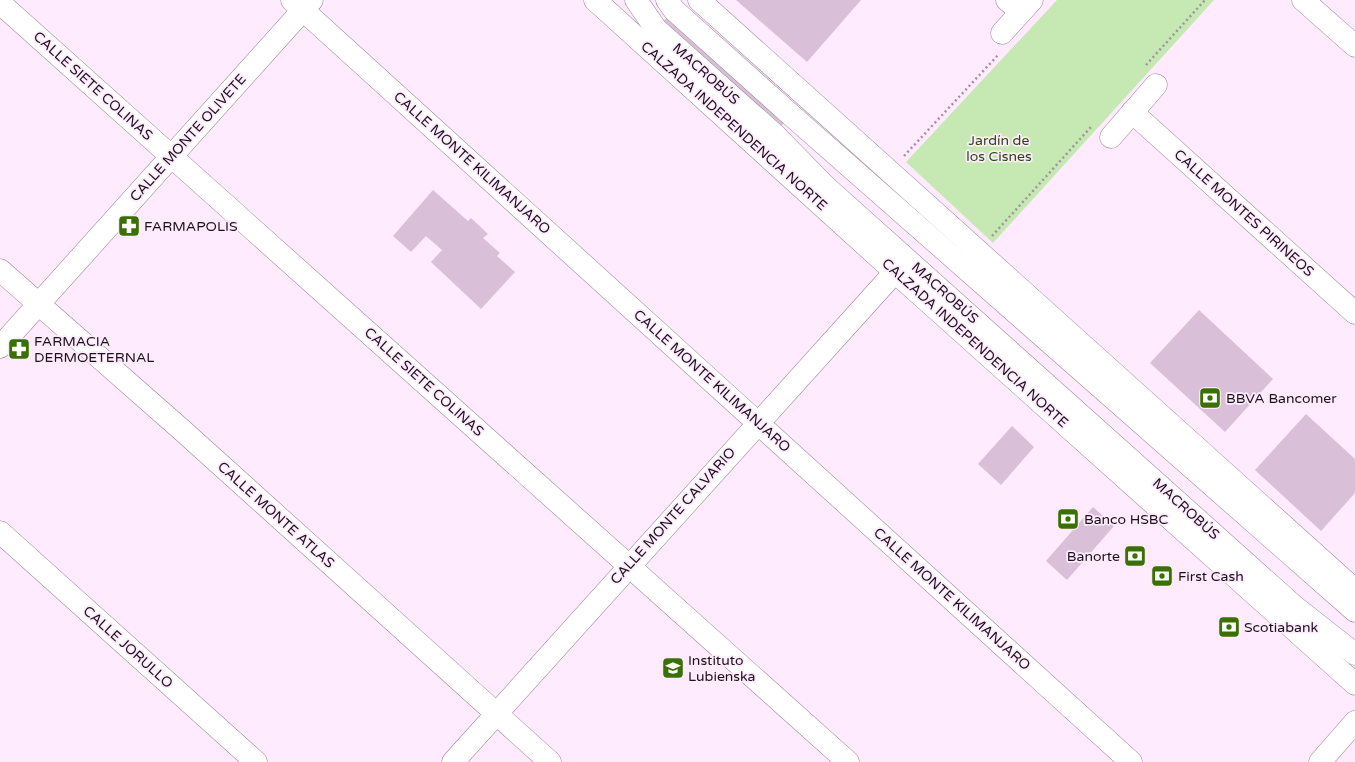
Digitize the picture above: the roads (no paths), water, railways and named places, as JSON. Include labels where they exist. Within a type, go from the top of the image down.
[{"type":"street","name":"CALZADA INDEPENDENCIA NORTE","points":[[595,0],[895,272],[1355,684]]},
{"type":"street","name":"MACROBÚS","points":[[636,0],[656,29],[774,134],[826,186],[1295,607],[1355,654]]},
{"type":"street","name":"MACROBÚS","points":[[667,0],[674,10],[791,115],[1355,612]]},
{"type":"street","points":[[699,0],[1355,590]]},
{"type":"street","points":[[1303,0],[1355,46]]},
{"type":"street","name":"CALLE SIETE COLINAS","points":[[0,2],[848,762]]},
{"type":"street","name":"CALLE MONTE OLIVETE","points":[[0,347],[171,156],[302,3]]},
{"type":"street","name":"CALLE MONTE KILIMANJARO","points":[[302,3],[757,423],[1131,762]]},
{"type":"street","points":[[1001,43],[1020,4]]},
{"type":"street","points":[[1111,137],[1156,85]]},
{"type":"street","name":"CALLE MONTES PIRINEOS","points":[[1132,112],[1355,313]]},
{"type":"street","name":"CALLE MONTE ATLAS","points":[[0,270],[550,762]]},
{"type":"street","name":"CALLE MONTE CALVARIO","points":[[453,762],[757,423],[895,272]]},
{"type":"street","name":"CALLE JORULLO","points":[[0,532],[256,762]]},
{"type":"street","points":[[1320,762],[1355,722]]},
{"type":"place","name":"FARMAPOLIS","points":[[129,226]]},
{"type":"place","name":"FARMACIA DERMOETERNAL","points":[[19,349]]},
{"type":"place","name":"BBVA Bancomer","points":[[1210,398]]},
{"type":"place","name":"Banco HSBC","points":[[1068,519]]},
{"type":"place","name":"Banorte","points":[[1135,556]]},
{"type":"place","name":"First Cash","points":[[1162,576]]},
{"type":"place","name":"Scotiabank","points":[[1229,627]]},
{"type":"place","name":"Instituto Lubienska","points":[[673,668]]},
{"type":"park label","name":"Jardín de los Cisnes","points":[[999,148]]}]
